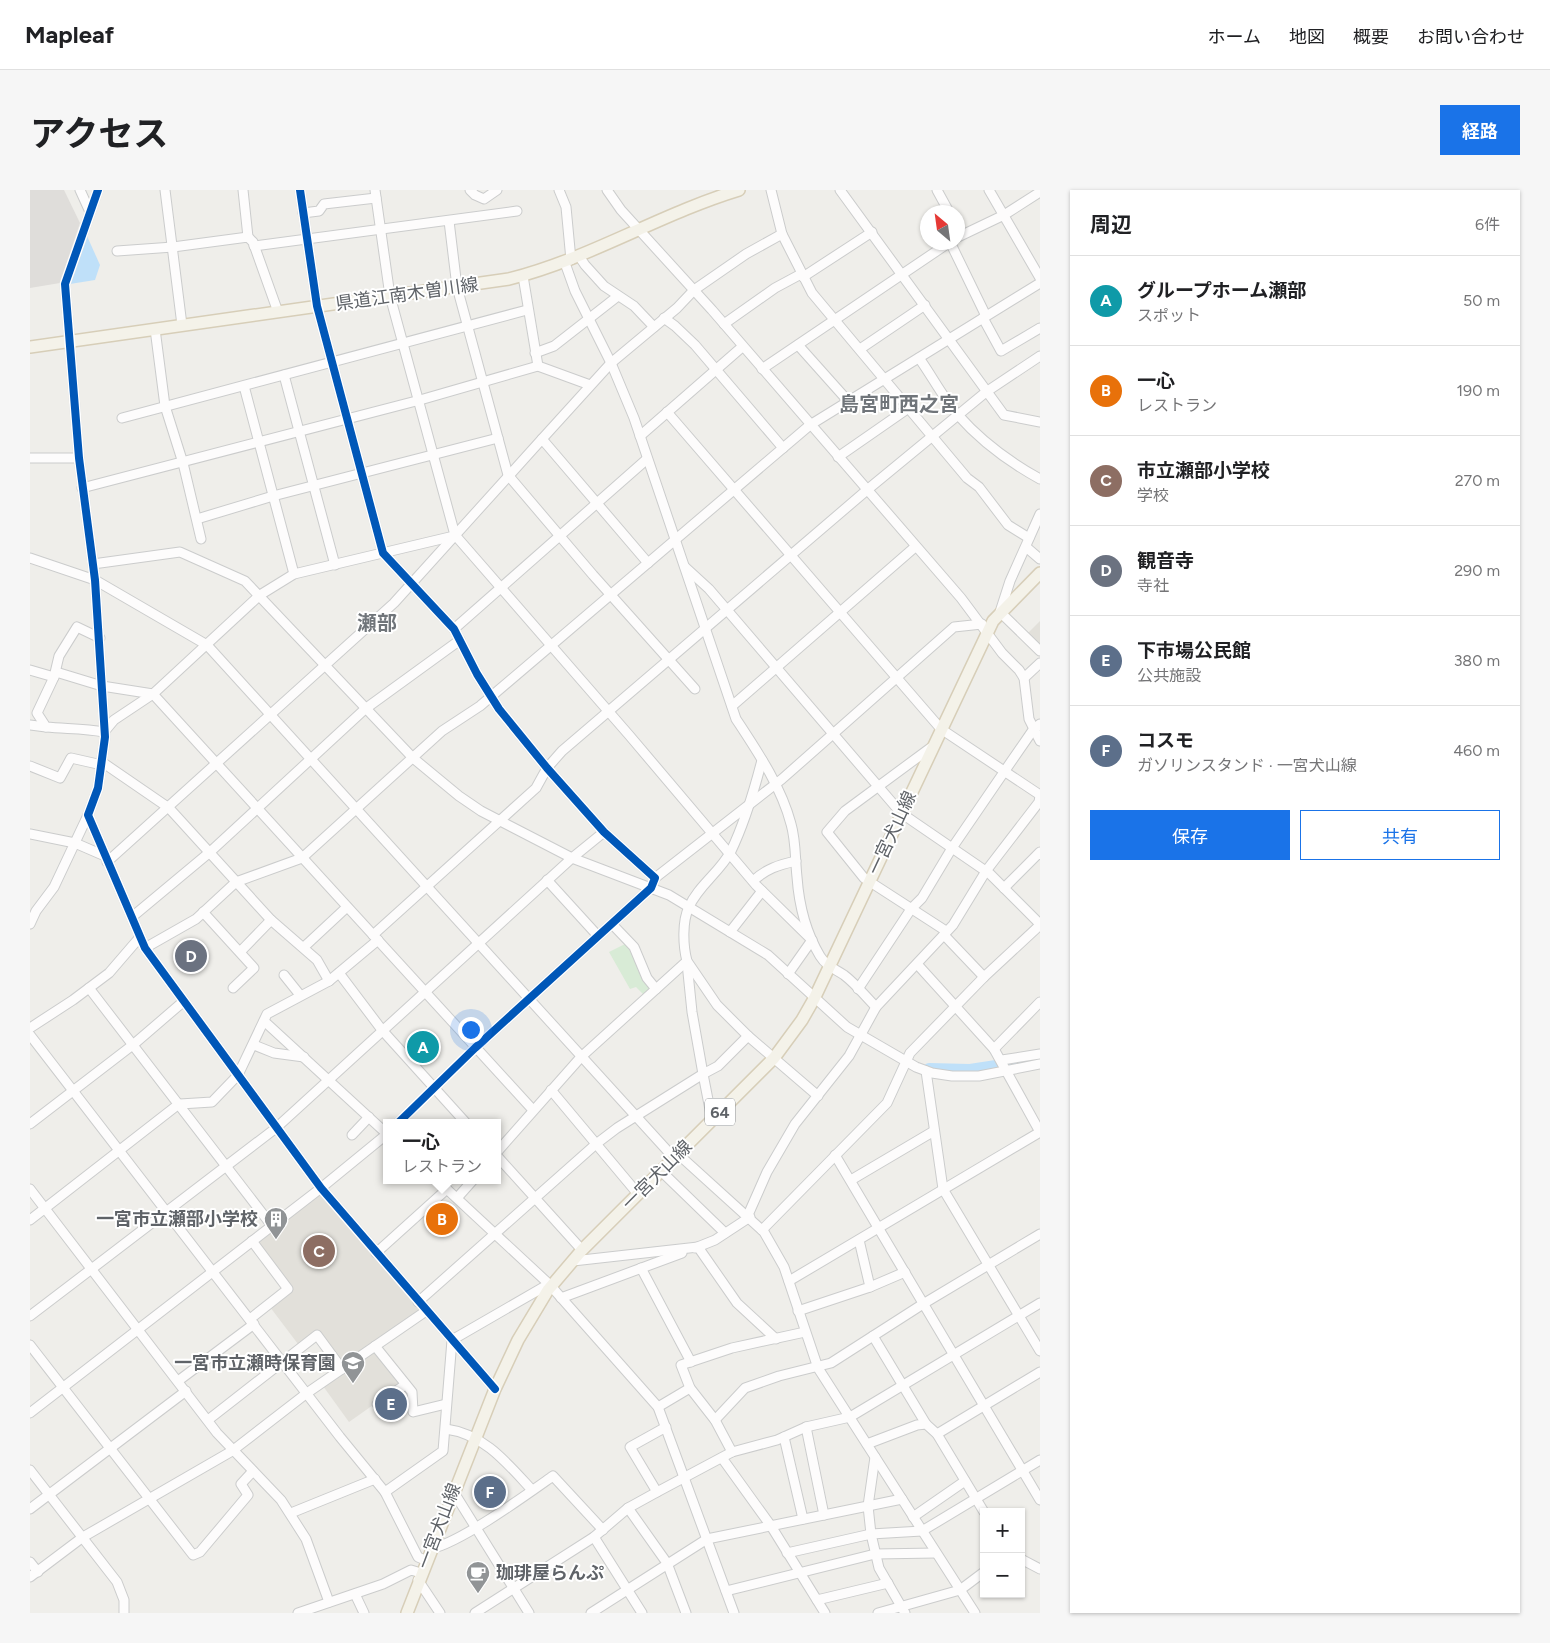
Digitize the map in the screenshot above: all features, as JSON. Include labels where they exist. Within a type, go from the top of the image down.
[{"type":"main road","name":"県道江南木曽川線","points":[[30,347],[457,288],[523,276],[572,260],[720,193],[739,190]]},
{"type":"main road","name":"一宮犬山線","points":[[407,1613],[474,1437],[518,1340],[550,1285],[582,1250],[774,1058],[802,1020],[814,999],[941,729],[984,628],[1040,572]]},
{"type":"street","points":[[80,190],[90,212]]},
{"type":"street","points":[[30,924],[33,910],[54,887],[88,815],[98,788],[102,764],[104,732],[100,638],[95,580],[78,458],[65,284],[98,190]]},
{"type":"street","points":[[166,190],[182,325]]},
{"type":"street","points":[[243,190],[248,237],[254,246],[278,312]]},
{"type":"street","points":[[300,190],[316,306],[383,553],[454,629],[491,697],[547,768],[604,832],[655,878]]},
{"type":"street","points":[[470,190],[475,195],[484,199],[497,190]]},
{"type":"street","points":[[559,190],[566,207],[572,260],[588,320],[611,363],[640,436],[736,719],[775,784],[791,823],[801,912],[821,958],[829,967],[844,975],[876,1007]]},
{"type":"street","points":[[771,190],[782,234],[812,293],[885,377],[967,478],[979,487],[1008,525],[1027,543],[1040,560]]},
{"type":"street","points":[[840,190],[1004,415],[1040,422]]},
{"type":"street","points":[[937,190],[945,205]]},
{"type":"street","points":[[989,190],[1040,278]]},
{"type":"street","points":[[610,191],[639,230],[724,324],[916,547],[1024,678],[1027,706],[1037,727],[1040,741]]},
{"type":"street","points":[[965,231],[1004,215],[1040,192]]},
{"type":"street","points":[[303,213],[319,211],[324,204],[376,194],[390,296],[420,400],[455,535],[729,854],[762,891],[812,940]]},
{"type":"street","points":[[254,246],[517,211]]},
{"type":"street","points":[[449,221],[457,288],[508,475],[695,689]]},
{"type":"street","points":[[724,324],[774,288],[802,276],[872,232]]},
{"type":"street","points":[[106,859],[169,808],[394,603],[611,363],[694,290],[746,254],[782,234]]},
{"type":"street","points":[[117,251],[173,247],[248,237]]},
{"type":"street","points":[[762,369],[834,318],[938,250]]},
{"type":"street","points":[[954,250],[1001,351],[1040,328]]},
{"type":"street","points":[[572,260],[584,265],[604,286],[634,306],[654,327]]},
{"type":"street","points":[[523,276],[527,310],[538,366]]},
{"type":"street","points":[[145,948],[196,919],[236,882],[302,858],[442,730],[491,697],[810,425],[1040,283]]},
{"type":"street","points":[[535,353],[554,346],[618,296]]},
{"type":"street","points":[[860,349],[925,305]]},
{"type":"street","points":[[122,418],[527,310]]},
{"type":"street","points":[[664,318],[696,345],[783,448]]},
{"type":"street","points":[[155,329],[165,406],[182,463],[201,539]]},
{"type":"street","points":[[798,345],[848,401]]},
{"type":"street","points":[[640,436],[742,347]]},
{"type":"street","points":[[30,1220],[180,1104],[212,1102],[238,1075],[254,1045],[267,1014],[272,1009],[329,981],[339,973],[426,886],[536,788],[547,768],[562,751],[670,661],[726,610],[867,490],[934,437],[986,392],[1040,356]]},
{"type":"street","points":[[918,358],[958,415],[1006,457],[1040,479]]},
{"type":"street","points":[[82,488],[420,400],[538,366],[590,385]]},
{"type":"street","points":[[284,375],[335,565]]},
{"type":"street","points":[[244,386],[294,574]]},
{"type":"street","points":[[838,457],[910,407]]},
{"type":"street","points":[[561,1298],[698,1247],[725,1233],[749,1216],[781,1148],[795,1124],[849,1056],[876,1007],[957,919],[986,871],[1039,802],[1040,796],[941,729],[667,412]]},
{"type":"street","points":[[197,519],[273,496],[498,438]]},
{"type":"street","points":[[542,439],[648,563]]},
{"type":"street","points":[[30,458],[78,458]]},
{"type":"street","points":[[454,629],[647,459]]},
{"type":"street","points":[[1040,514],[1010,581],[1000,612],[1040,651]]},
{"type":"street","points":[[104,732],[114,720],[153,694],[260,596],[294,574],[455,535]]},
{"type":"street","points":[[732,706],[916,547]]},
{"type":"street","points":[[93,564],[180,552],[245,581],[413,758],[459,796],[498,820],[572,858],[651,888],[689,907],[768,955],[814,999],[859,1035],[905,1060],[926,1070],[952,1076],[979,1076],[1003,1065],[1040,1054]]},
{"type":"street","points":[[30,558],[95,580],[208,645],[270,716],[636,1116],[676,1156],[749,1216],[762,1230],[774,1247],[788,1281],[818,1368],[975,1613]]},
{"type":"street","points":[[684,567],[690,569],[901,814],[986,871],[1040,924],[984,977],[905,1060],[886,1104],[762,1230]]},
{"type":"street","points":[[46,727],[37,713],[55,675],[59,656],[77,627],[100,638]]},
{"type":"street","points":[[402,1119],[475,1048],[651,888],[655,878],[750,805],[954,627],[984,628]]},
{"type":"street","points":[[132,917],[210,852],[312,760],[366,708],[460,640]]},
{"type":"street","points":[[1024,678],[1040,663]]},
{"type":"street","points":[[30,670],[102,686],[153,694],[533,1110]]},
{"type":"street","points":[[30,725],[74,731],[81,728],[104,732]]},
{"type":"street","points":[[858,989],[911,909],[922,898],[952,848],[1037,727]]},
{"type":"street","points":[[932,746],[845,812],[827,832],[854,868],[869,881],[945,933],[984,977]]},
{"type":"street","points":[[30,766],[60,778],[71,758],[102,764],[169,808],[271,920],[317,960],[329,981]]},
{"type":"street","points":[[712,1120],[692,1012],[685,939],[689,907],[729,854],[750,805],[762,760]]},
{"type":"street","points":[[88,815],[145,948],[321,1188],[495,1389]]},
{"type":"street","points":[[30,1316],[276,1128],[547,880],[604,832]]},
{"type":"street","points":[[30,834],[75,843],[106,859]]},
{"type":"street","points":[[1004,888],[1040,852]]},
{"type":"street","points":[[753,881],[776,865],[796,861]]},
{"type":"street","points":[[547,880],[598,936]]},
{"type":"street","points":[[730,932],[762,891]]},
{"type":"street","points":[[304,947],[347,907]]},
{"type":"street","points":[[203,912],[254,968],[233,988]]},
{"type":"street","points":[[240,952],[271,920]]},
{"type":"street","points":[[612,924],[634,947],[647,978],[656,989]]},
{"type":"street","points":[[30,1028],[90,988],[118,965],[140,937]]},
{"type":"street","points":[[788,974],[812,940]]},
{"type":"street","points":[[501,1147],[581,1057],[687,961]]},
{"type":"street","points":[[687,961],[716,1005],[748,1036],[818,1096]]},
{"type":"street","points":[[788,1281],[1040,1132],[994,1049],[917,964]]},
{"type":"street","points":[[339,973],[382,1030],[462,1119]]},
{"type":"street","points":[[284,975],[300,995]]},
{"type":"street","points":[[90,988],[272,1226]]},
{"type":"street","points":[[30,1124],[134,1044],[184,1001]]},
{"type":"street","points":[[994,1049],[1040,1002]]},
{"type":"street","points":[[264,1021],[383,1130]]},
{"type":"street","points":[[30,1035],[385,1492],[418,1557],[426,1560]]},
{"type":"street","points":[[418,1302],[596,1144],[636,1116],[718,1066],[748,1036]]},
{"type":"street","points":[[254,1045],[274,1053],[304,1058]]},
{"type":"street","points":[[1003,1065],[1040,1064]]},
{"type":"street","points":[[926,1070],[944,1189],[1040,1351]]},
{"type":"street","points":[[551,1090],[638,1194]]},
{"type":"street","points":[[352,1135],[370,1117]]},
{"type":"street","points":[[850,1180],[934,1131]]},
{"type":"street","points":[[30,1413],[321,1188],[383,1137]]},
{"type":"street","points":[[835,1155],[1040,1500]]},
{"type":"street","points":[[501,1161],[582,1250]]},
{"type":"street","points":[[661,1171],[725,1233]]},
{"type":"street","points":[[441,1184],[550,1285],[658,1408],[734,1613]]},
{"type":"street","points":[[458,1198],[470,1184]]},
{"type":"street","points":[[30,1189],[232,1451],[281,1500],[312,1550],[329,1602]]},
{"type":"street","points":[[376,1253],[447,1190]]},
{"type":"street","points":[[715,1420],[745,1388],[779,1376],[818,1368],[831,1363],[1040,1234]]},
{"type":"street","points":[[859,1240],[870,1287]]},
{"type":"street","points":[[178,1381],[288,1289],[252,1241]]},
{"type":"street","points":[[573,1261],[698,1247]]},
{"type":"street","points":[[698,1247],[737,1303],[776,1339]]},
{"type":"street","points":[[641,1268],[691,1362]]},
{"type":"street","points":[[798,1311],[870,1287],[905,1272]]},
{"type":"street","points":[[452,1340],[550,1285]]},
{"type":"street","points":[[475,1613],[594,1537],[628,1508],[657,1492],[732,1452],[784,1437],[806,1427],[850,1417],[1040,1303]]},
{"type":"street","points":[[30,1562],[34,1575],[83,1538],[232,1451],[307,1393],[426,1311]]},
{"type":"street","points":[[732,1452],[715,1420],[690,1388],[681,1365],[732,1348],[805,1332]]},
{"type":"street","points":[[208,1420],[317,1336],[342,1369]]},
{"type":"street","points":[[873,1336],[926,1424],[937,1434],[982,1508]]},
{"type":"street","points":[[385,1492],[443,1451],[452,1340]]},
{"type":"street","points":[[30,1344],[193,1555],[200,1552],[248,1494],[240,1484],[253,1471]]},
{"type":"street","points":[[375,1346],[412,1392],[413,1412],[446,1404]]},
{"type":"street","points":[[937,1434],[1040,1372]]},
{"type":"street","points":[[376,1404],[405,1385]]},
{"type":"street","points":[[658,1408],[690,1388]]},
{"type":"street","points":[[30,1508],[186,1390]]},
{"type":"street","points":[[867,1444],[917,1425],[926,1424]]},
{"type":"street","points":[[657,1492],[630,1447],[666,1427]]},
{"type":"street","points":[[806,1427],[818,1478],[824,1515]]},
{"type":"street","points":[[446,1429],[459,1431],[474,1437],[495,1451],[532,1490]]},
{"type":"street","points":[[784,1437],[803,1519]]},
{"type":"street","points":[[875,1457],[868,1506],[871,1534],[879,1568],[904,1610]]},
{"type":"street","points":[[722,1458],[770,1526],[825,1613]]},
{"type":"street","points":[[787,1553],[871,1534],[922,1531],[1040,1460]]},
{"type":"street","points":[[30,1470],[117,1582],[124,1600],[124,1613]]},
{"type":"street","points":[[430,1549],[440,1547],[476,1526],[553,1476],[603,1530]]},
{"type":"street","points":[[291,1514],[375,1479]]},
{"type":"street","points":[[913,1517],[965,1481]]},
{"type":"street","points":[[453,1491],[530,1613]]},
{"type":"street","points":[[591,1613],[707,1539],[902,1499]]},
{"type":"street","points":[[628,1508],[667,1563],[686,1613]]},
{"type":"street","points":[[594,1537],[642,1613]]},
{"type":"street","points":[[726,1591],[876,1554],[936,1553]]},
{"type":"street","points":[[1025,1561],[1040,1569]]},
{"type":"street","points":[[298,1613],[384,1584],[411,1570],[420,1577],[440,1613]]},
{"type":"street","points":[[878,1613],[904,1610],[960,1590],[980,1575]]},
{"type":"street","points":[[817,1600],[888,1583]]},
{"type":"street","points":[[356,1594],[364,1613]]},
{"type":"shaded area","points":[[30,190],[64,190],[80,223],[60,283],[30,288]]},
{"type":"shaded area","points":[[1040,621],[1040,645],[1028,633]]},
{"type":"shaded area","points":[[317,1193],[321,1195],[420,1309],[419,1312],[342,1369],[317,1336],[301,1348],[270,1307],[290,1289],[256,1241]]},
{"type":"shaded area","points":[[374,1350],[401,1382],[400,1386],[349,1422],[323,1386]]},
{"type":"green space","points":[[629,942],[653,989],[645,996],[636,987],[630,989],[609,952]]},
{"type":"water","points":[[87,236],[100,265],[95,280],[70,284]]},
{"type":"waterway","points":[[929,1069],[970,1070],[1040,1059]]},
{"type":"cycle path","points":[[98,190],[65,284],[79,458],[95,580],[105,737],[98,788],[88,815],[145,948],[321,1188],[495,1389]]},
{"type":"cycle path","points":[[300,190],[317,306],[383,553],[454,629],[477,674],[499,709],[547,768],[604,832],[655,878],[651,888],[475,1048],[402,1119]]},
{"type":"place","name":"観音寺","points":[[191,956]]},
{"type":"place","name":"グループホーム瀬部","points":[[423,1047]]},
{"type":"place","name":"一心","points":[[442,1219]]},
{"type":"place","name":"一宮市立瀬部小学校","points":[[276,1240]]},
{"type":"place","name":"市立瀬部小学校","points":[[319,1251]]},
{"type":"place","name":"一宮市立瀬時保育園","points":[[353,1384]]},
{"type":"place","name":"下市場公民館","points":[[391,1404]]},
{"type":"place","name":"コスモ","points":[[490,1492]]},
{"type":"place","name":"珈琲屋らんぷ","points":[[478,1594]]},
{"type":"district","name":"島宮町西之宮","points":[[899,404]]},
{"type":"district","name":"瀬部","points":[[377,623]]}]
